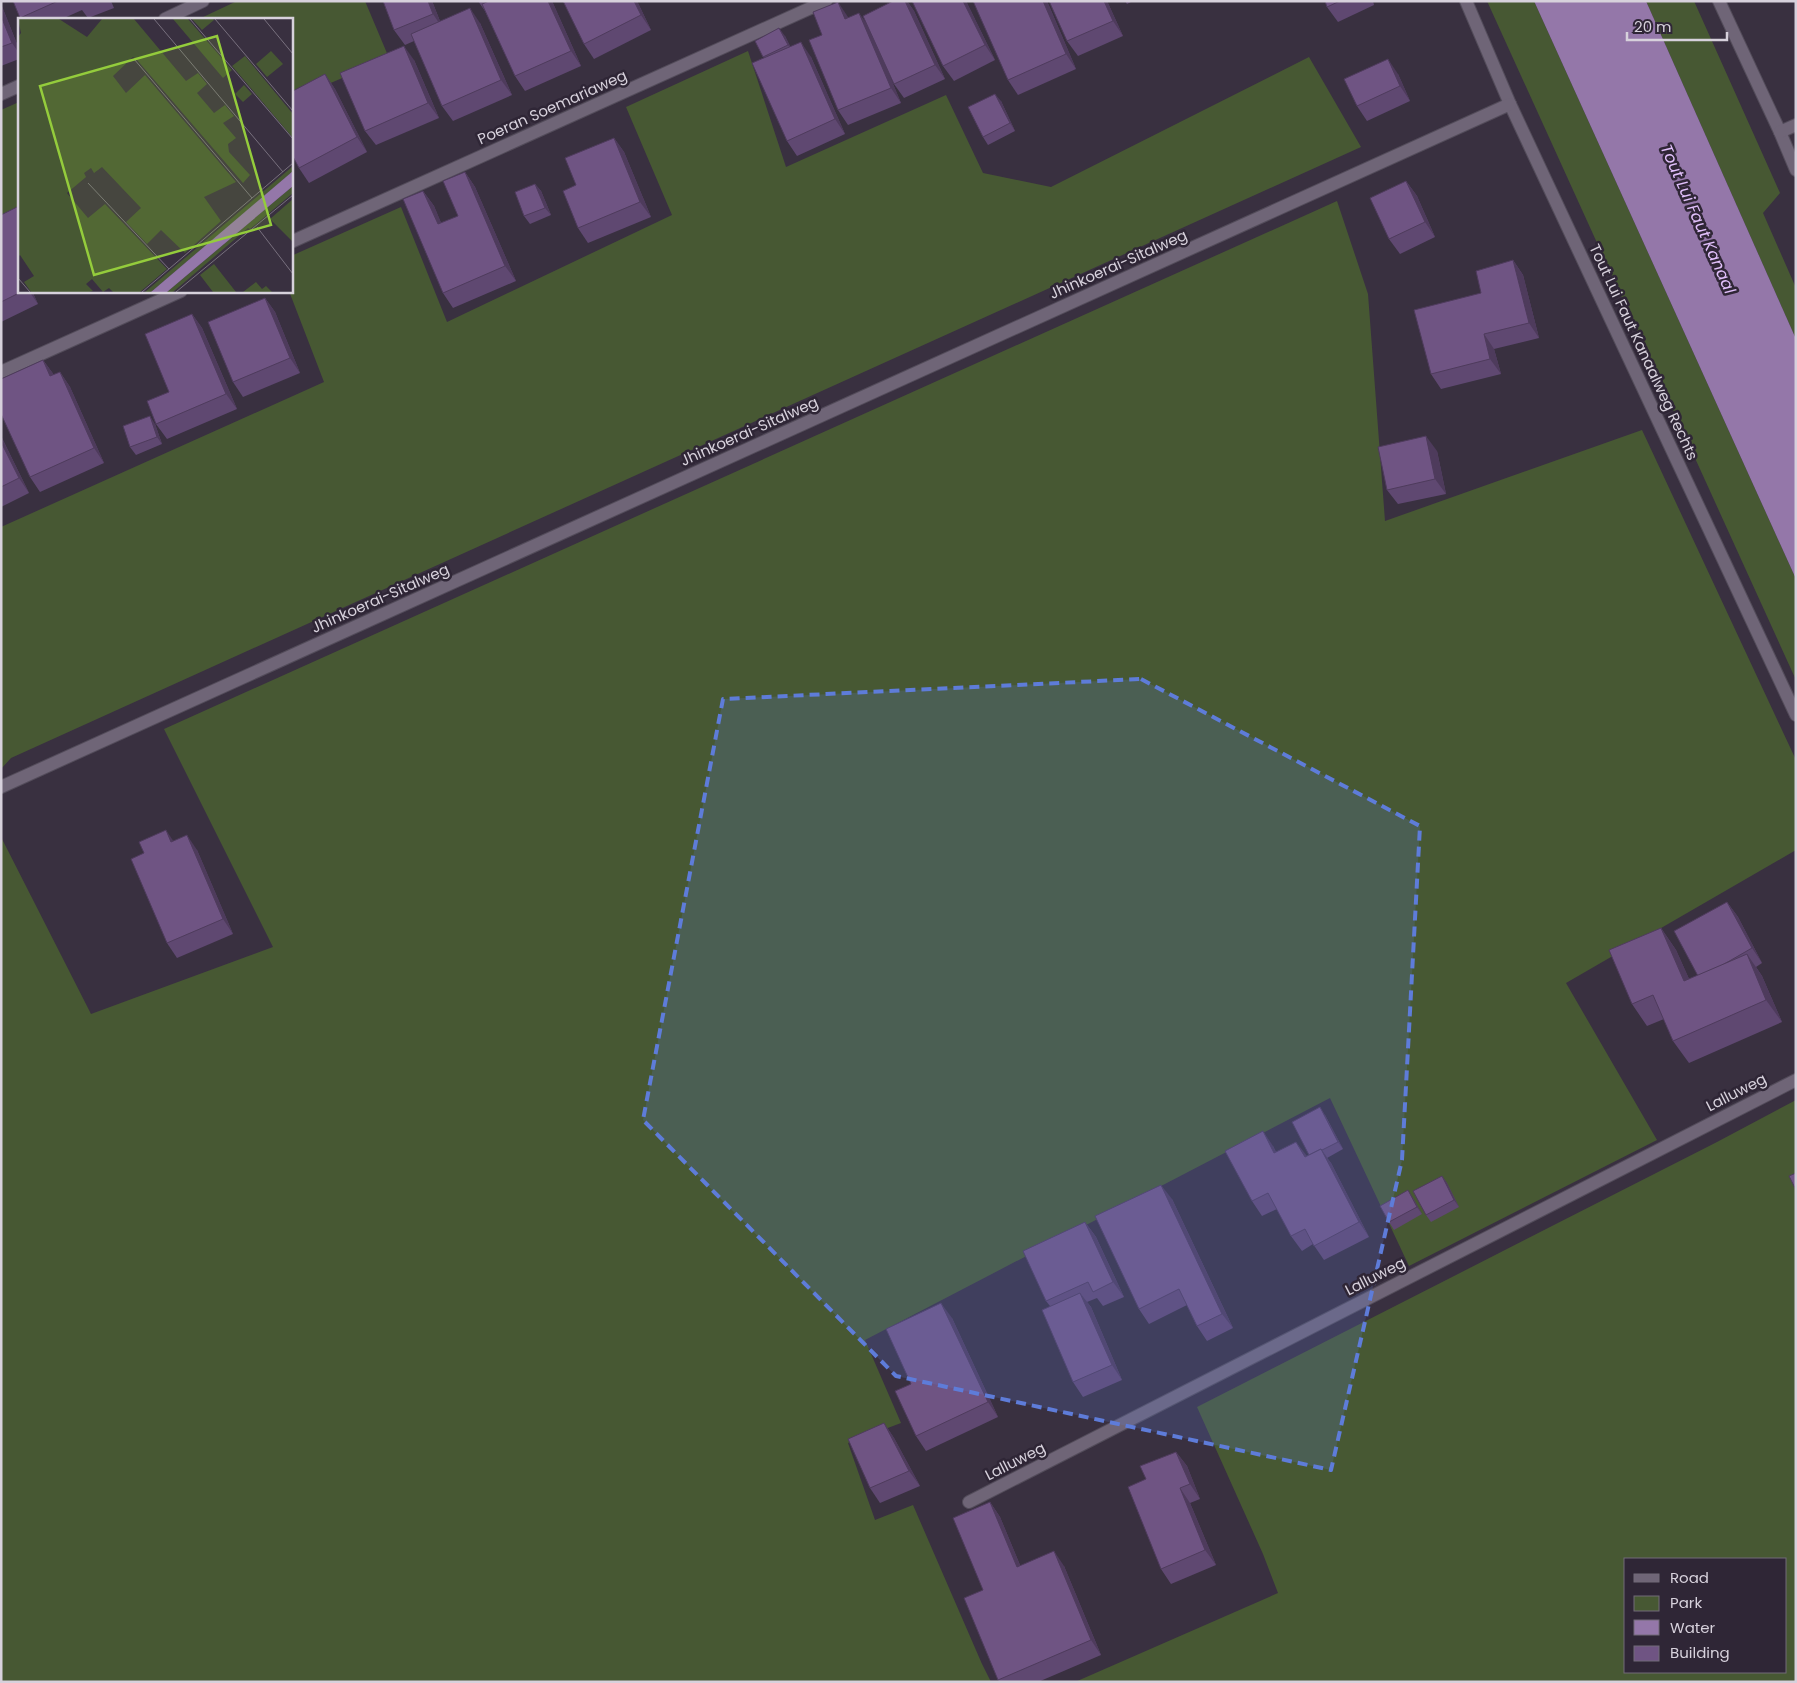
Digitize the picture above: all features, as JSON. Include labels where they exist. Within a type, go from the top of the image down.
[{"type":"street","points":[[167,18],[203,1]]},
{"type":"street","name":"Poeran Soemariaweg","points":[[292,242],[826,1]]},
{"type":"street","name":"Tout Lui Faut Kanaalweg Rechts","points":[[1466,1],[1510,104],[1796,715]]},
{"type":"street","points":[[1719,1],[1796,170]]},
{"type":"street","points":[[1,94],[18,86]]},
{"type":"street","name":"Jhinkoerai-Sitalweg","points":[[1,787],[1510,104]]},
{"type":"street","points":[[1780,132],[1796,125]]},
{"type":"street","points":[[1,372],[179,292]]},
{"type":"street","name":"Lalluweg","points":[[970,1502],[1796,1080]]},
{"type":"highlighted area","points":[[1141,679],[1420,826],[1402,1160],[1331,1470],[896,1376],[643,1120],[723,699]]},
{"type":"green space","points":[[237,1],[365,1],[389,58],[292,100],[292,18],[201,18]]},
{"type":"green space","points":[[1487,1],[1534,1],[1796,579],[1796,680]]},
{"type":"green space","points":[[1646,1],[1694,1],[1780,193],[1763,213],[1796,288],[1796,339]]},
{"type":"green space","points":[[748,51],[786,167],[946,95],[983,173],[1051,187],[1309,57],[1361,147],[11,758],[1,769],[1,527],[324,382],[289,292],[292,292],[292,256],[401,207],[447,322],[672,215],[626,107]]},
{"type":"green space","points":[[18,102],[18,220],[1,228],[1,110]]},
{"type":"green space","points":[[1337,201],[1368,294],[1385,521],[1642,430],[1796,760],[1796,850],[1566,983],[1657,1140],[1409,1266],[1330,1098],[865,1340],[901,1423],[848,1443],[875,1520],[913,1505],[991,1682],[1,1682],[1,837],[91,1014],[273,947],[164,729]]},
{"type":"green space","points":[[1796,1100],[1796,1682],[1075,1682],[1278,1593],[1263,1554],[1197,1407]]},
{"type":"water","name":"Tout Lui Faut Kanaal","points":[[1534,1],[1646,1],[1796,339],[1796,579]]},
{"type":"building","points":[[13,1],[58,1],[20,18]]},
{"type":"building","points":[[383,1],[428,1],[433,14],[394,30]]},
{"type":"building","points":[[489,1],[548,1],[571,51],[515,76],[482,4]]},
{"type":"building","points":[[563,1],[634,1],[641,15],[584,44]]},
{"type":"building","points":[[893,1],[905,1],[935,65],[894,84],[863,16]]},
{"type":"building","points":[[912,1],[963,1],[985,45],[943,66]]},
{"type":"building","points":[[973,1],[1043,1],[1066,54],[1008,80]]},
{"type":"building","points":[[1049,1],[1104,1],[1113,21],[1067,41]]},
{"type":"building","points":[[1325,1],[1340,1],[1327,7]]},
{"type":"building","points":[[838,2],[845,19],[859,13],[891,88],[838,110],[809,40],[822,35],[813,12]]},
{"type":"building","points":[[470,8],[501,80],[442,106],[411,34]]},
{"type":"building","points":[[1,16],[12,43],[1,47]]},
{"type":"building","points":[[779,28],[788,45],[763,57],[755,41]]},
{"type":"building","points":[[801,42],[835,119],[787,141],[752,63]]},
{"type":"building","points":[[404,46],[428,103],[365,131],[340,73]]},
{"type":"building","points":[[1388,59],[1400,86],[1357,106],[1344,79]]},
{"type":"building","points":[[325,74],[357,137],[299,168],[292,155],[292,91]]},
{"type":"building","points":[[995,94],[1010,123],[983,137],[968,107]]},
{"type":"building","points":[[614,138],[640,202],[578,228],[563,191],[576,185],[565,158]]},
{"type":"building","points":[[465,172],[505,266],[443,293],[403,199],[423,191],[438,224],[458,216],[443,181]]},
{"type":"building","points":[[1406,181],[1425,222],[1389,239],[1370,198]]},
{"type":"building","points":[[535,184],[545,208],[524,216],[515,192]]},
{"type":"building","points":[[18,206],[18,292],[21,292],[1,302],[1,215]]},
{"type":"building","points":[[1513,260],[1529,323],[1484,334],[1490,359],[1431,374],[1414,310],[1481,293],[1476,271]]},
{"type":"building","points":[[265,298],[290,358],[233,382],[208,322]]},
{"type":"building","points":[[192,314],[226,394],[156,424],[147,401],[169,392],[145,334]]},
{"type":"building","points":[[43,360],[50,376],[60,372],[94,448],[30,477],[1,414],[1,379]]},
{"type":"building","points":[[150,416],[157,437],[130,447],[123,426]]},
{"type":"building","points":[[1426,436],[1435,479],[1387,490],[1378,447]]},
{"type":"building","points":[[1,442],[19,478],[1,487]]},
{"type":"building","points":[[166,830],[171,842],[187,835],[223,919],[167,943],[131,859],[144,853],[139,842]]},
{"type":"building","points":[[1727,902],[1752,948],[1719,967],[1698,976],[1674,931]]},
{"type":"building","points":[[1661,928],[1684,981],[1747,954],[1766,1000],[1673,1041],[1653,995],[1632,1004],[1609,950]]},
{"type":"building","points":[[1320,1107],[1338,1142],[1309,1155],[1292,1122]]},
{"type":"building","points":[[1263,1131],[1274,1153],[1296,1142],[1305,1157],[1321,1149],[1359,1222],[1314,1246],[1305,1229],[1291,1236],[1268,1193],[1252,1201],[1225,1151]]},
{"type":"building","points":[[1796,1173],[1796,1190],[1789,1176]]},
{"type":"building","points":[[1442,1176],[1454,1200],[1426,1215],[1413,1191]]},
{"type":"building","points":[[1161,1185],[1222,1314],[1197,1326],[1179,1289],[1139,1309],[1095,1216]]},
{"type":"building","points":[[1408,1190],[1417,1207],[1389,1222],[1380,1206]]},
{"type":"building","points":[[1085,1222],[1113,1282],[1093,1292],[1088,1282],[1046,1301],[1023,1251]]},
{"type":"building","points":[[1080,1293],[1112,1365],[1073,1382],[1042,1310]]},
{"type":"building","points":[[941,1303],[988,1402],[916,1436],[895,1391],[911,1384],[886,1329]]},
{"type":"building","points":[[884,1423],[909,1471],[870,1488],[848,1439]]},
{"type":"building","points":[[1176,1452],[1190,1484],[1180,1488],[1205,1550],[1161,1569],[1128,1487],[1146,1479],[1140,1466]]},
{"type":"building","points":[[990,1502],[1017,1567],[1054,1551],[1091,1640],[998,1680],[964,1598],[983,1590],[953,1518]]}]
